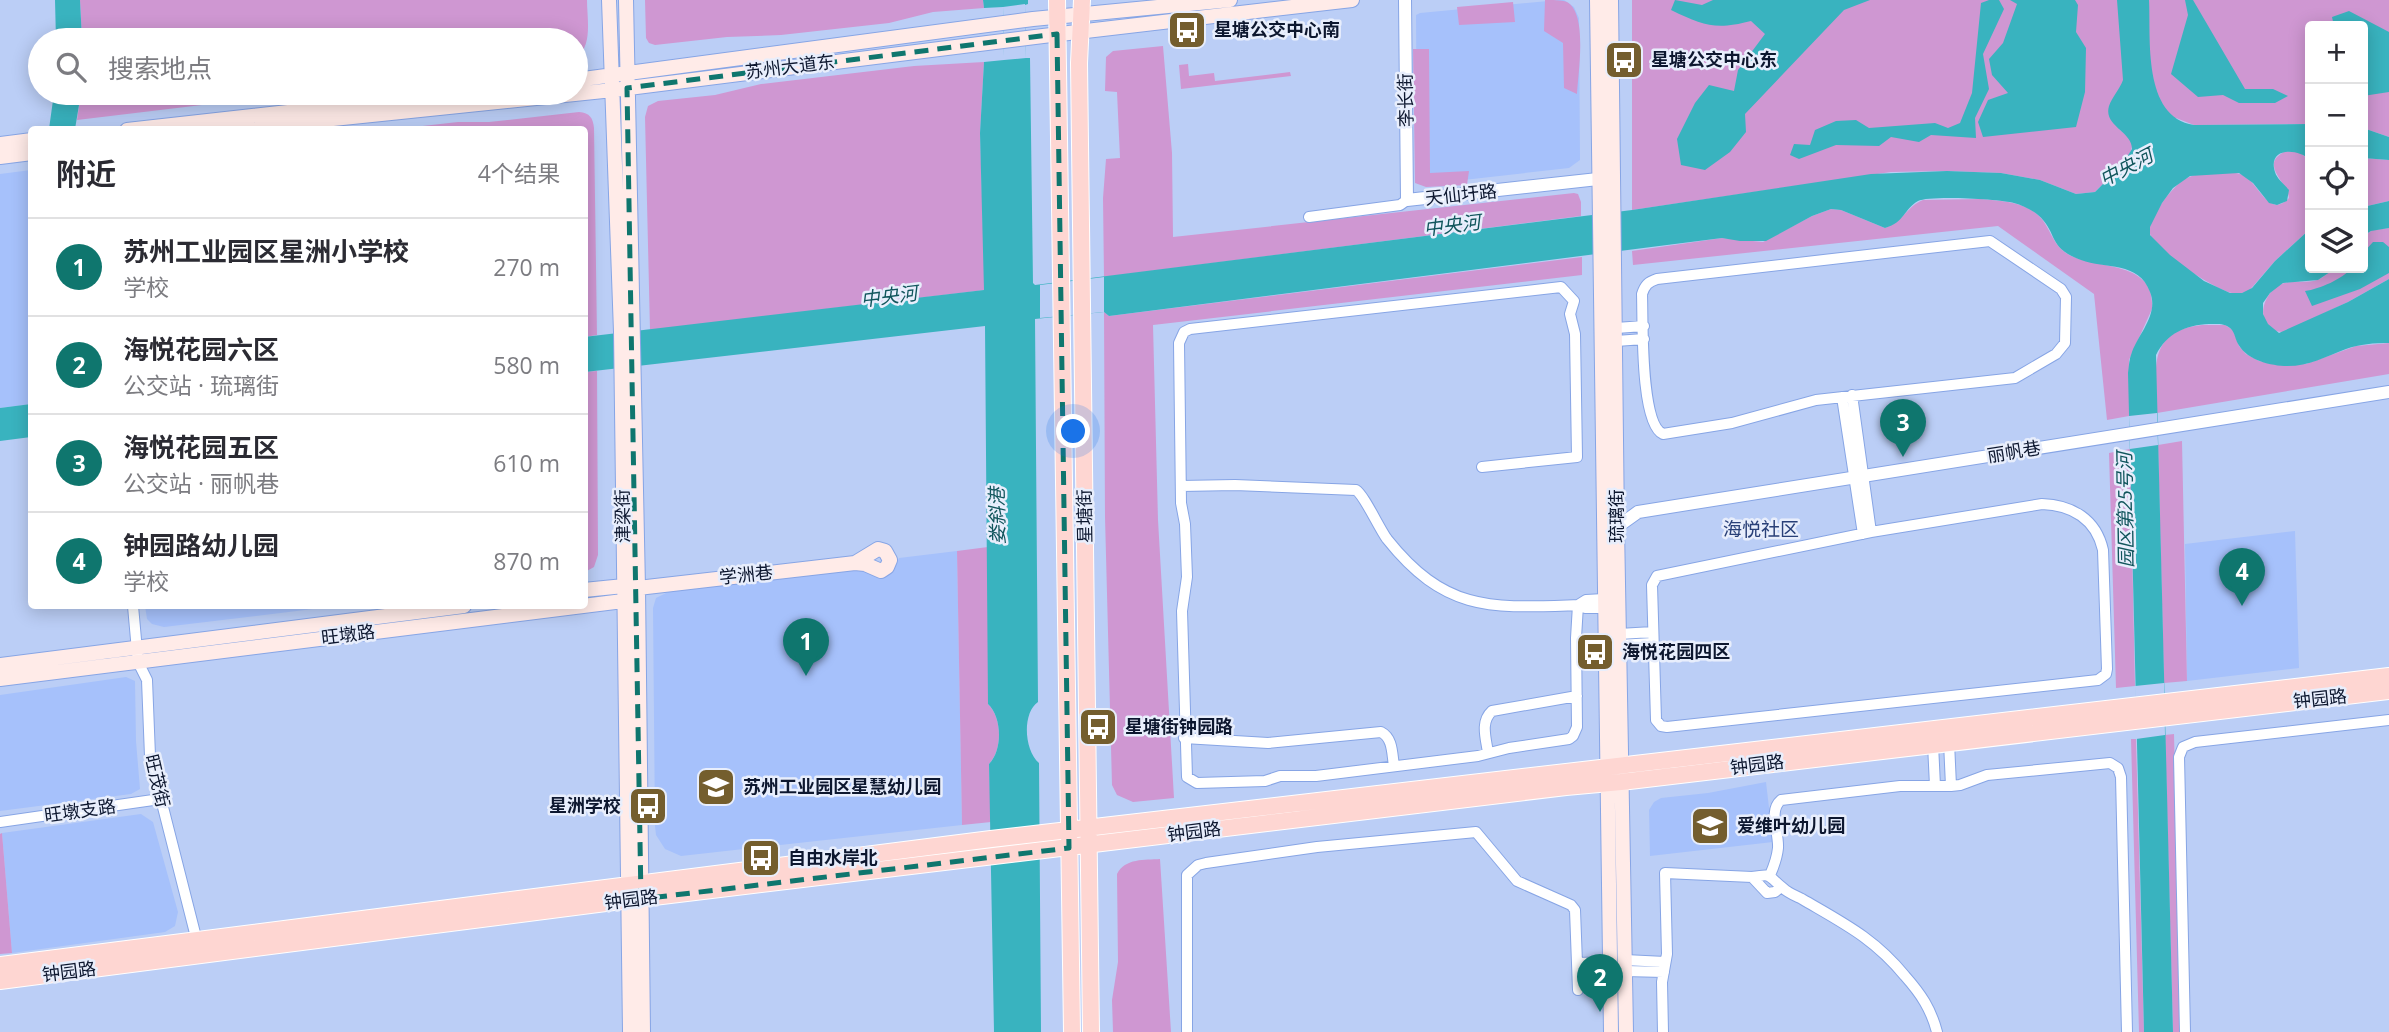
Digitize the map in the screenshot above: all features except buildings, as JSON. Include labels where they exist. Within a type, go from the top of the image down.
[{"type":"main road","name":"津梁街","points":[[609,0],[619,82],[628,369],[635,892],[630,1032]]},
{"type":"main road","name":"津梁街","points":[[619,82],[626,0]]},
{"type":"main road","name":"星塘街","points":[[1057,0],[1072,1032]]},
{"type":"main road","name":"苏州大道东","points":[[588,81],[619,82],[1056,17],[1082,7],[1230,0]]},
{"type":"main road","name":"苏州大道东","points":[[588,86],[1352,0]]},
{"type":"main road","name":"琉璃街","points":[[1597,0],[1607,178]]},
{"type":"main road","name":"琉璃街","points":[[1611,0],[1607,178],[1610,528],[1604,604],[1614,775],[1617,965],[1611,1032]]},
{"type":"main road","name":"星塘街","points":[[1082,7],[1079,63],[1091,1032]]},
{"type":"main road","name":"苏州大道东","points":[[196,126],[318,119],[393,105]]},
{"type":"main road","name":"苏州大道东","points":[[261,126],[432,105]]},
{"type":"main road","points":[[0,144],[28,140]]},
{"type":"main road","points":[[0,157],[28,154]]},
{"type":"main road","name":"琉璃街","points":[[1608,254],[1616,334],[1610,504]]},
{"type":"main road","name":"琉璃街","points":[[1610,528],[1619,640],[1614,775]]},
{"type":"main road","name":"学洲巷","points":[[631,587],[855,563]]},
{"type":"main road","name":"津梁街","points":[[631,587],[623,601],[643,1032]]},
{"type":"main road","points":[[588,590],[631,587]]},
{"type":"main road","name":"旺墩路","points":[[588,605],[623,601]]},
{"type":"main road","name":"旺墩路","points":[[0,679],[137,654],[444,609]]},
{"type":"main road","name":"旺墩路","points":[[0,665],[137,654],[550,609]]},
{"type":"main road","name":"钟园路","points":[[635,892],[991,856],[1040,842],[1069,830],[1941,743],[2389,676]]},
{"type":"main road","name":"钟园路","points":[[2165,709],[2389,691]]},
{"type":"main road","name":"钟园路","points":[[0,965],[198,947],[635,892],[991,839],[1040,842],[1069,848],[1553,788],[1614,775],[2136,713]]},
{"type":"main road","name":"钟园路","points":[[0,981],[198,947]]},
{"type":"main road","name":"琉璃街","points":[[1617,965],[1626,1032]]},
{"type":"street","name":"李长街","points":[[1405,0],[1407,200]]},
{"type":"street","name":"天仙圩路","points":[[1309,217],[1400,205],[1407,200],[1607,178]]},
{"type":"street","points":[[1986,241],[1993,243],[2065,293],[2065,344],[2056,354],[2015,378],[1816,400],[1732,423],[1659,433],[1649,414],[1644,326],[1645,286],[1657,279],[1986,241]]},
{"type":"street","points":[[1482,467],[1577,457],[1575,334],[1570,314],[1574,301],[1561,287],[1230,324],[1184,332],[1179,343],[1181,486],[1187,577],[1182,611],[1184,738],[1185,772],[1189,780],[1197,783],[1265,781],[1280,776],[1316,776],[1488,753],[1569,739],[1577,727],[1578,605]]},
{"type":"street","points":[[1616,334],[1644,326]]},
{"type":"street","points":[[1616,334],[1644,339]]},
{"type":"street","name":"丽帆巷","points":[[1610,528],[1639,512],[2389,392]]},
{"type":"street","points":[[1847,396],[1867,533]]},
{"type":"street","points":[[1181,486],[1235,485],[1356,490],[1361,494],[1371,516],[1398,552],[1417,570],[1458,598],[1511,606],[1578,605],[1586,600],[1604,604]]},
{"type":"street","name":"丽帆巷","points":[[1610,504],[1639,512]]},
{"type":"street","points":[[2042,504],[2067,508],[2081,514],[2101,538],[2104,550],[2106,674],[2098,680],[1667,727],[1658,723],[1655,715],[1652,585],[1657,576],[1867,533],[2042,504]]},
{"type":"street","name":"旺茂街","points":[[133,609],[137,654],[148,680],[150,756],[198,947]]},
{"type":"street","points":[[1619,640],[1653,638]]},
{"type":"street","points":[[1488,753],[1484,724],[1492,711],[1577,696]]},
{"type":"street","points":[[2185,1032],[2179,757],[2183,747],[2195,741],[2389,720]]},
{"type":"street","points":[[1184,738],[1268,743],[1381,732],[1388,736],[1390,741],[1394,766]]},
{"type":"street","points":[[1935,786],[1941,743]]},
{"type":"street","points":[[1941,743],[1951,786]]},
{"type":"street","points":[[1770,875],[1778,849],[1774,813],[1781,800],[1900,786],[1951,786],[1987,775],[2104,762],[2118,768],[2121,777],[2127,1032]]},
{"type":"street","name":"旺墩支路","points":[[0,822],[160,799]]},
{"type":"street","points":[[1187,1032],[1185,881],[1191,869],[1206,863],[1317,847],[1476,832],[1517,881],[1571,905],[1576,915],[1578,990]]},
{"type":"street","points":[[1663,1032],[1665,873],[1752,877],[1770,875]]},
{"type":"street","points":[[1770,875],[1781,887],[1832,914],[1880,947],[1926,1000],[1937,1032]]},
{"type":"street","points":[[1752,877],[1767,893],[1775,892],[1781,887]]},
{"type":"street","points":[[1578,966],[1665,967]]},
{"type":"highlighted area","points":[[1057,34],[1069,848],[641,899],[627,88]]},
{"type":"shaded area","points":[[80,0],[587,0],[588,28],[81,28]]},
{"type":"shaded area","points":[[645,0],[983,0],[984,8],[933,12],[889,23],[655,45],[649,43],[646,38]]},
{"type":"shaded area","points":[[1545,0],[1567,2],[1578,18],[1580,45],[1577,94],[1564,88],[1563,43],[1544,31]]},
{"type":"shaded area","points":[[1564,0],[1574,7],[1579,18],[1580,160],[1569,168],[1428,184],[1417,172],[1416,15]]},
{"type":"shaded area","points":[[1632,0],[2389,0],[2389,137],[2368,130],[2368,21],[2305,21],[2305,124],[2194,125],[2176,118],[2119,129],[2132,140],[2129,155],[2120,169],[2095,192],[2076,194],[2040,180],[2001,173],[1891,172],[1632,210]]},
{"type":"shaded area","points":[[1513,2],[1515,22],[1459,25],[1457,7]]},
{"type":"shaded area","points":[[1163,46],[1172,153],[1173,237],[1574,193],[1578,194],[1581,202],[1581,216],[1104,277],[1103,198],[1106,159],[1120,158],[1117,92],[1105,91],[1106,57],[1113,51]]},
{"type":"shaded area","points":[[1413,49],[1429,49],[1430,173],[1469,171],[1467,185],[1426,187],[1415,183]]},
{"type":"shaded area","points":[[984,62],[980,133],[985,290],[650,330],[645,117],[648,106],[658,101],[715,95],[761,84],[914,66]]},
{"type":"shaded area","points":[[1188,64],[1189,76],[1214,73],[1215,81],[1290,72],[1291,76],[1181,89],[1179,65]]},
{"type":"shaded area","points":[[79,105],[202,105],[77,120]]},
{"type":"shaded area","points":[[579,112],[586,114],[593,121],[597,335],[588,336],[588,126],[422,126]]},
{"type":"shaded area","points":[[2286,151],[2299,152],[2305,156],[2305,234],[2275,261],[2248,292],[2232,293],[2213,285],[2173,259],[2154,241],[2150,228],[2157,211],[2175,187],[2192,176],[2216,172],[2240,174],[2250,180],[2270,203],[2282,203],[2289,198],[2274,167],[2278,156]]},
{"type":"shaded area","points":[[2368,158],[2389,160],[2389,201],[2368,206]]},
{"type":"shaded area","points":[[28,170],[28,404],[0,408],[0,174]]},
{"type":"shaded area","points":[[1980,199],[2018,204],[2035,212],[2066,253],[2121,269],[2144,281],[2151,293],[2152,309],[2129,360],[2129,416],[2107,420],[2094,294],[1998,226],[1633,265],[1632,251],[1722,238],[1763,242],[1831,209],[1841,210],[1885,228],[1923,200]]},
{"type":"shaded area","points":[[2389,228],[2389,279],[2284,332],[2268,327],[2263,314],[2264,306],[2272,291],[2279,285],[2317,280],[2328,273],[2368,273],[2368,233]]},
{"type":"shaded area","points":[[1582,257],[1582,275],[1153,325],[1158,520],[1174,798],[1133,802],[1117,795],[1112,785],[1105,517],[1104,312],[1109,316]]},
{"type":"shaded area","points":[[2202,325],[2225,325],[2233,330],[2239,346],[2246,354],[2259,361],[2278,365],[2306,364],[2356,346],[2389,343],[2389,374],[2157,413],[2156,368],[2163,344],[2171,335]]},
{"type":"shaded area","points":[[597,371],[598,555],[594,567],[588,570],[588,372]]},
{"type":"shaded area","points":[[2182,441],[2187,681],[2164,683],[2158,445]]},
{"type":"shaded area","points":[[2130,449],[2135,686],[2116,688],[2109,453]]},
{"type":"shaded area","points":[[2295,531],[2299,668],[2187,681],[2185,544]]},
{"type":"shaded area","points":[[988,547],[988,704],[996,717],[999,742],[989,764],[991,822],[962,825],[957,551]]},
{"type":"shaded area","points":[[957,551],[962,825],[681,856],[665,849],[656,835],[655,826],[653,608],[656,598],[668,592],[854,569],[875,575],[888,572],[895,567],[899,558]]},
{"type":"shaded area","points":[[145,609],[313,609],[164,627],[152,624],[147,619]]},
{"type":"shaded area","points":[[126,677],[135,681],[140,789],[131,794],[0,811],[0,695]]},
{"type":"shaded area","points":[[2174,734],[2181,1032],[2173,1032],[2165,735]]},
{"type":"shaded area","points":[[2131,739],[2136,739],[2144,1032],[2139,1032]]},
{"type":"shaded area","name":"爱维叶幼儿园","points":[[1766,782],[1773,842],[1650,856],[1649,810],[1654,802],[1661,798],[1708,793]]},
{"type":"shaded area","points":[[141,814],[153,822],[178,912],[175,926],[165,932],[12,953],[2,833]]},
{"type":"shaded area","points":[[2,833],[12,953],[0,954],[0,834]]},
{"type":"shaded area","points":[[1160,859],[1171,1032],[1113,1032],[1112,1000],[1118,962],[1117,874],[1130,862]]},
{"type":"water","points":[[55,0],[80,0],[81,28],[56,28]]},
{"type":"water","points":[[983,0],[1028,0],[1025,5],[1026,58],[1030,58],[1035,285],[1632,210],[1871,174],[1947,171],[2001,173],[2040,180],[2076,194],[2095,192],[2122,165],[2132,149],[2128,138],[2110,119],[2108,113],[2110,103],[2123,80],[2117,0],[2149,0],[2150,54],[2157,92],[2165,107],[2177,119],[2194,125],[2305,124],[2305,156],[2285,152],[2275,158],[2276,175],[2289,190],[2287,201],[2277,205],[2269,203],[2253,183],[2239,173],[2190,176],[2173,188],[2150,227],[2150,235],[2170,255],[2204,281],[2230,293],[2242,293],[2252,288],[2275,261],[2305,234],[2305,273],[2328,273],[2318,280],[2283,283],[2270,293],[2263,303],[2263,314],[2268,324],[2279,333],[2348,302],[2389,279],[2389,343],[2357,346],[2301,365],[2277,365],[2257,360],[2245,353],[2228,326],[2209,324],[2178,332],[2160,347],[2156,355],[2173,1032],[2144,1032],[2128,373],[2132,352],[2150,316],[2150,292],[2145,282],[2130,271],[2090,263],[2070,255],[2058,245],[2044,221],[2024,206],[1995,200],[1950,198],[1918,201],[1901,219],[1885,228],[1841,210],[1831,209],[1812,216],[1766,241],[1722,238],[1109,316],[1104,312],[1035,319],[1038,702],[1029,714],[1027,732],[1030,750],[1039,763],[1041,1032],[994,1032],[989,764],[997,751],[999,734],[996,717],[988,704],[985,326],[588,372],[588,337],[984,290],[980,133],[984,62],[1004,60],[1003,7],[984,8]]},
{"type":"water","points":[[1675,0],[1702,5],[1713,0],[1870,0],[1844,10],[1745,114],[1746,132],[1730,152],[1705,170],[1681,165],[1677,139],[1695,103],[1709,85],[1734,91],[1738,70],[1765,34],[1751,21],[1719,26],[1692,20],[1671,10]]},
{"type":"water","points":[[1999,0],[2004,9],[1983,54],[1989,89],[1975,118],[1976,138],[1931,135],[1919,142],[1891,137],[1879,146],[1836,145],[1799,159],[1790,155],[1794,144],[1810,145],[1815,130],[1836,121],[1856,120],[1869,128],[1935,123],[1948,128],[1960,123],[1972,93],[1981,3]]},
{"type":"water","points":[[2010,0],[2075,0],[2078,5],[2076,32],[2086,48],[2085,92],[2076,127],[1983,137],[1978,122],[1988,100],[2008,93],[1992,75],[1989,59],[2003,43],[2017,4]]},
{"type":"water","points":[[2185,0],[2193,0],[2245,89],[2273,89],[2288,96],[2275,103],[2239,103],[2223,95],[2198,97],[2171,74],[2188,15]]},
{"type":"water","points":[[2349,11],[2389,32],[2389,92],[2368,95],[2368,21],[2333,21],[2332,17]]},
{"type":"water","points":[[52,105],[79,105],[76,126],[49,126]]},
{"type":"water","points":[[2368,130],[2389,137],[2389,160],[2368,158]]},
{"type":"water","points":[[2389,201],[2389,228],[2368,233],[2368,206]]},
{"type":"water","points":[[2373,242],[2383,242],[2389,247],[2389,273],[2360,289],[2312,306],[2305,291],[2330,283],[2346,273],[2368,273],[2368,248]]},
{"type":"water","points":[[28,404],[28,437],[0,441],[0,408]]},
{"type":"pier","points":[[1025,4],[1026,58],[1004,60],[1003,7]]},
{"type":"pier","points":[[1104,277],[1104,312],[1040,318],[1040,285]]},
{"type":"pier","points":[[2157,413],[2158,445],[2130,449],[2129,416]]},
{"type":"pier","points":[[2164,683],[2165,735],[2136,739],[2135,686]]},
{"type":"place","name":"星塘公交中心南","points":[[1187,30]]},
{"type":"place","name":"星塘公交中心东","points":[[1624,60]]},
{"type":"place","name":"海悦花园五区","points":[[1903,457]]},
{"type":"place","name":"钟园路幼儿园","points":[[2242,606]]},
{"type":"place","name":"海悦花园四区","points":[[1595,652]]},
{"type":"place","name":"苏州工业园区星洲小学校","points":[[806,676]]},
{"type":"place","name":"星塘街钟园路","points":[[1098,727]]},
{"type":"place","name":"苏州工业园区星慧幼儿园","points":[[716,787]]},
{"type":"place","name":"星洲学校","points":[[648,806]]},
{"type":"place","name":"爱维叶幼儿园","points":[[1710,826]]},
{"type":"place","name":"自由水岸北","points":[[761,858]]},
{"type":"place","name":"海悦花园六区","points":[[1600,1012]]},
{"type":"district","name":"海悦社区","points":[[1761,529]]},
{"type":"water label","name":"中央河","points":[[2126,167]]},
{"type":"water label","name":"中央河","points":[[1452,225]]},
{"type":"water label","name":"中央河","points":[[889,296]]},
{"type":"water label","name":"园区第25号河","points":[[2125,510]]},
{"type":"water label","name":"娄斜港","points":[[997,516]]}]
